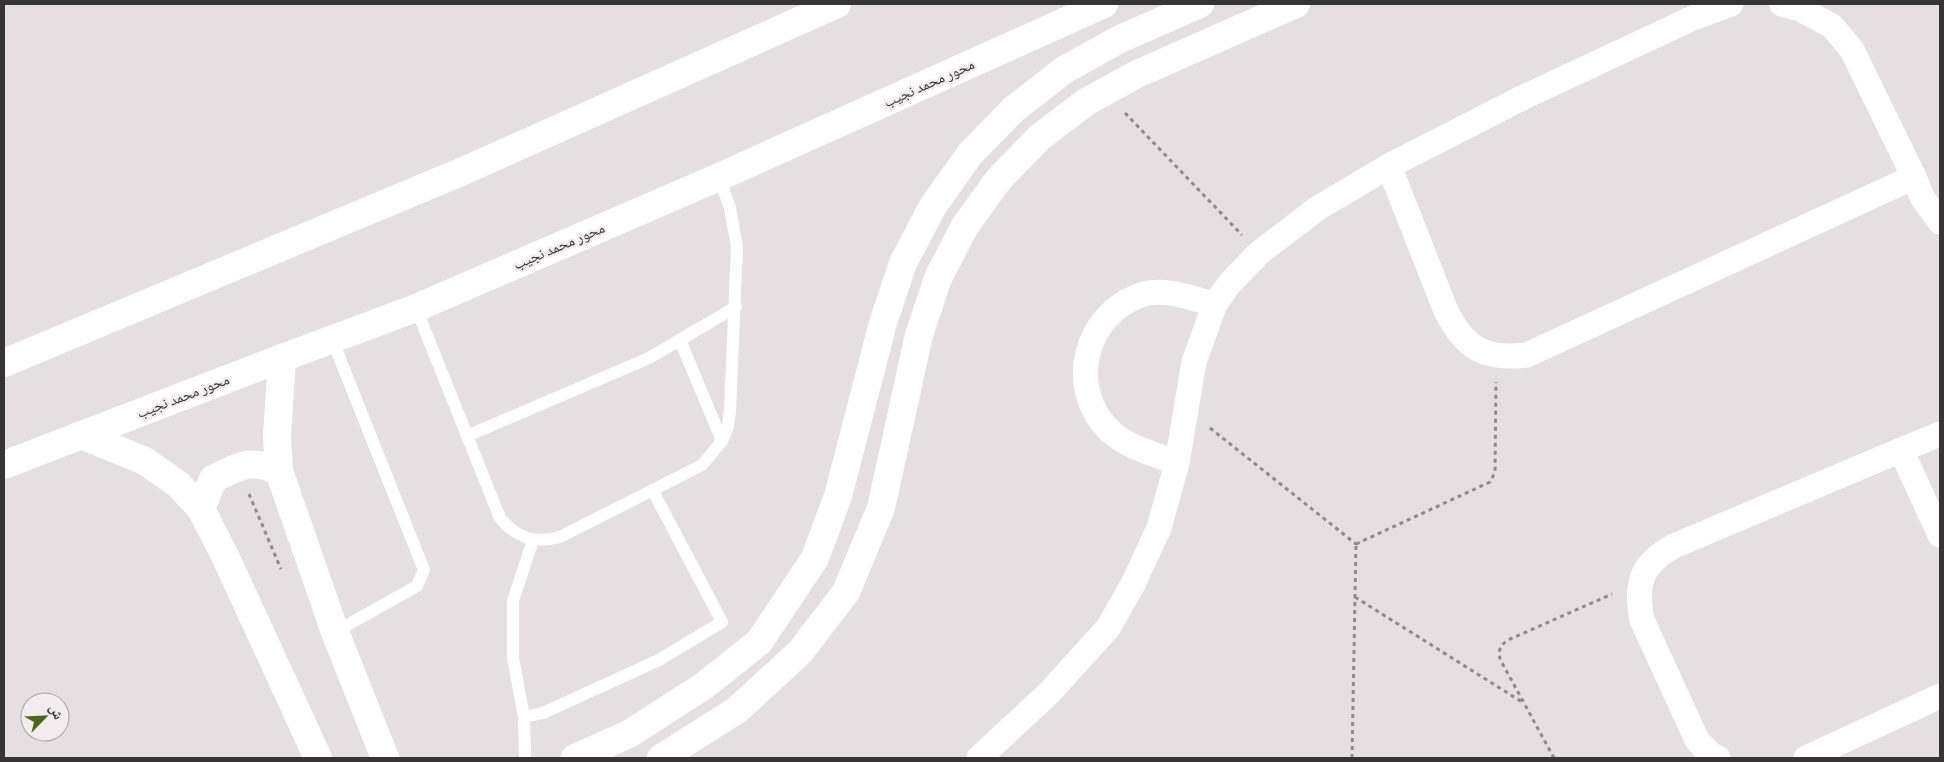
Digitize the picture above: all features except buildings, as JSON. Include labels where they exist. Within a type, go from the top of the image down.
[{"type":"street","points":[[4,363],[470,168],[837,4]]},
{"type":"street","name":"محور محمد نجيب","points":[[4,465],[416,308],[719,177],[1104,4]]},
{"type":"street","points":[[575,758],[629,734],[705,686],[759,642],[810,566],[838,496],[883,323],[903,263],[933,206],[970,154],[1014,109],[1064,70],[1120,39],[1200,4]]},
{"type":"street","points":[[661,758],[737,710],[800,652],[846,592],[881,508],[919,335],[938,278],[965,226],[999,179],[1040,137],[1086,102],[1137,74],[1296,4]]},
{"type":"street","points":[[979,758],[1049,693],[1108,628],[1134,584],[1159,528],[1177,463],[1194,362],[1215,304],[1230,283],[1259,253],[1318,208],[1388,166],[1522,98],[1693,18],[1731,4]]},
{"type":"street","points":[[1782,4],[1800,9],[1832,26],[1852,50],[1922,197],[1940,222]]},
{"type":"street","points":[[1388,166],[1455,329],[1469,344],[1487,354],[1507,357],[1527,355],[1914,178]]},
{"type":"street","points":[[1177,463],[1127,443],[1111,432],[1098,417],[1089,400],[1085,381],[1085,362],[1090,343],[1098,326],[1111,312],[1126,301],[1145,294],[1164,291],[1215,304]]},
{"type":"street","points":[[282,358],[277,437],[279,471],[335,632],[385,758]]},
{"type":"street","points":[[1718,758],[1710,754],[1697,740],[1642,620],[1638,600],[1640,582],[1648,567],[1659,554],[1674,546],[1940,434]]},
{"type":"street","points":[[81,435],[145,460],[179,485],[201,510],[226,558],[318,758]]},
{"type":"street","points":[[1901,450],[1940,535]]},
{"type":"street","points":[[201,510],[213,479],[240,466],[261,464],[279,471]]},
{"type":"street","points":[[1806,758],[1940,696]]},
{"type":"lane","points":[[416,308],[500,518],[509,529],[520,536],[533,540],[560,537],[702,466],[722,441],[728,426],[730,411],[736,307],[736,238],[730,208],[719,177]]},
{"type":"lane","points":[[467,436],[649,358],[736,307]]},
{"type":"lane","points":[[332,339],[424,570],[417,586],[335,632]]},
{"type":"lane","points":[[680,340],[722,441]]},
{"type":"lane","points":[[524,717],[543,713],[659,660],[722,622],[653,491]]},
{"type":"lane","points":[[525,758],[524,717],[513,658],[513,601],[533,540]]},
{"type":"path","points":[[1104,92],[1259,253]]},
{"type":"path","points":[[1356,544],[1487,484],[1493,479],[1495,472],[1496,355]]},
{"type":"path","points":[[1185,409],[1356,544]]},
{"type":"path","points":[[1352,758],[1356,544]]},
{"type":"path","points":[[1554,758],[1499,656],[1500,646],[1503,642],[1640,582]]},
{"type":"path","points":[[1355,597],[1523,702]]}]
